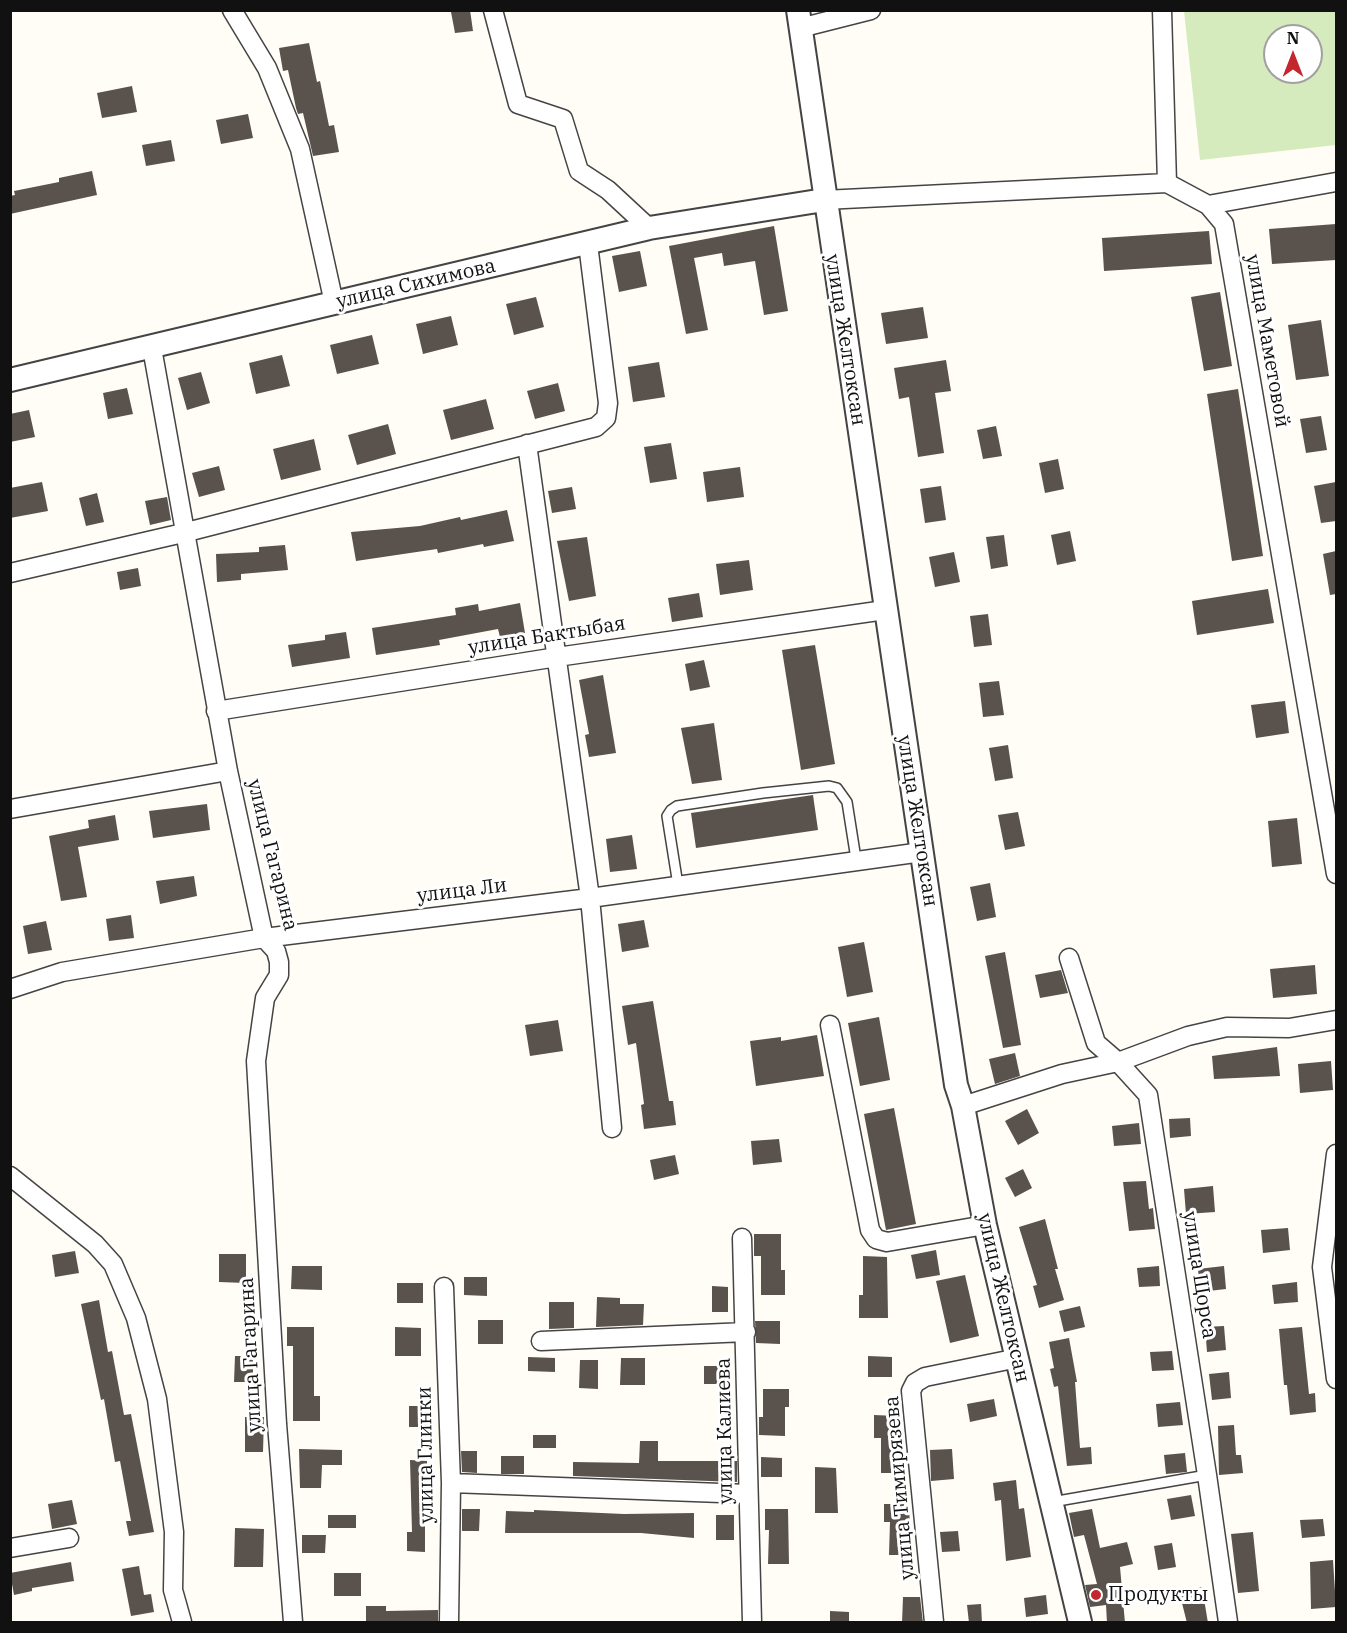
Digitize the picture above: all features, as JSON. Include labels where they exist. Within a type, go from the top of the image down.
[{"type":"street","points":[[232,10],[267,68],[300,149],[334,303]]},
{"type":"street","points":[[493,10],[518,105],[563,119],[579,171],[608,190],[649,228]]},
{"type":"street","points":[[799,19],[871,10]]},
{"type":"street","points":[[824,200],[1167,183],[1162,10]]},
{"type":"street","name":"улица Желтоксан","points":[[799,19],[956,1084],[963,1106],[985,1225],[1080,1623]]},
{"type":"street","points":[[1208,205],[1336,182]]},
{"type":"street","name":"улица Маметовой","points":[[1167,183],[1208,205],[1224,224],[1336,874]]},
{"type":"street","name":"улица Сихимова","points":[[10,380],[649,228],[824,200]]},
{"type":"street","points":[[10,573],[183,533],[596,427],[606,418],[608,403],[588,244]]},
{"type":"street","name":"улица Гагарина","points":[[152,348],[183,533],[228,771],[264,938],[276,951],[279,962],[279,975],[265,998],[256,1061],[277,1424],[293,1623]]},
{"type":"street","points":[[527,444],[590,898],[612,1128]]},
{"type":"street","name":"улица Бактыбая","points":[[216,711],[557,657],[885,610]]},
{"type":"street","points":[[10,809],[228,771]]},
{"type":"street","name":"улица Ли","points":[[10,989],[62,972],[264,938],[590,898],[856,859],[921,852]]},
{"type":"street","name":"улица Щорса","points":[[1069,958],[1096,1043],[1118,1062],[1148,1095],[1208,1475],[1228,1623]]},
{"type":"street","points":[[963,1106],[1062,1074],[1118,1062],[1188,1036],[1227,1027],[1289,1028],[1336,1020]]},
{"type":"street","points":[[830,1025],[870,1230],[876,1239],[887,1242],[985,1225]]},
{"type":"street","points":[[1336,1154],[1322,1267],[1336,1379]]},
{"type":"street","points":[[10,1176],[95,1244],[113,1264],[136,1317],[157,1399],[174,1532],[172,1590],[182,1623]]},
{"type":"street","name":"улица Калиева","points":[[742,1238],[752,1623]]},
{"type":"street","name":"улица Глинки","points":[[444,1287],[452,1483],[449,1623]]},
{"type":"street","points":[[541,1341],[746,1332]]},
{"type":"street","name":"улица Тимирязева","points":[[934,1623],[911,1391],[915,1383],[926,1377],[1018,1358]]},
{"type":"street","points":[[452,1483],[748,1494]]},
{"type":"street","points":[[10,1548],[69,1538]]},
{"type":"lane","points":[[678,885],[667,816],[671,810],[677,806],[763,793],[829,786],[837,788],[847,802],[856,859]]},
{"type":"lane","points":[[1052,1502],[1208,1475]]},
{"type":"green space","points":[[1184,11],[1336,11],[1336,145],[1200,160]]},
{"type":"building","points":[[470,10],[473,31],[455,33],[451,12]]},
{"type":"building","points":[[309,43],[329,126],[334,125],[339,152],[313,156],[303,113],[298,114],[288,70],[283,71],[279,48]]},
{"type":"building","points":[[132,86],[137,112],[102,118],[97,93]]},
{"type":"building","points":[[248,114],[253,138],[221,144],[216,120]]},
{"type":"building","points":[[171,140],[175,161],[146,166],[142,145]]},
{"type":"building","points":[[92,171],[97,195],[10,214],[10,196],[15,195],[14,191],[59,182],[59,178]]},
{"type":"building","points":[[1336,224],[1336,260],[1272,264],[1269,229]]},
{"type":"building","points":[[774,226],[788,311],[764,315],[755,261],[724,266],[722,253],[694,258],[708,330],[686,334],[669,246]]},
{"type":"building","points":[[1209,231],[1212,264],[1104,271],[1102,238]]},
{"type":"building","points":[[640,251],[647,286],[619,292],[612,256]]},
{"type":"building","points":[[1220,292],[1232,366],[1204,371],[1191,297]]},
{"type":"building","points":[[536,297],[544,327],[514,335],[506,304]]},
{"type":"building","points":[[923,307],[928,338],[886,344],[881,313]]},
{"type":"building","points":[[451,316],[458,345],[423,354],[416,324]]},
{"type":"building","points":[[1321,320],[1329,376],[1296,380],[1288,325]]},
{"type":"building","points":[[372,335],[379,364],[337,374],[330,345]]},
{"type":"building","points":[[282,355],[290,386],[256,394],[249,363]]},
{"type":"building","points":[[946,360],[951,391],[935,393],[944,453],[918,457],[909,397],[899,399],[894,368]]},
{"type":"building","points":[[659,362],[665,397],[633,402],[628,367]]},
{"type":"building","points":[[201,372],[210,403],[187,410],[178,378]]},
{"type":"building","points":[[558,383],[565,411],[535,419],[527,391]]},
{"type":"building","points":[[127,388],[133,414],[108,419],[103,393]]},
{"type":"building","points":[[1238,389],[1263,556],[1232,561],[1207,394]]},
{"type":"building","points":[[486,399],[494,429],[451,440],[443,410]]},
{"type":"building","points":[[29,410],[35,437],[10,442],[10,414]]},
{"type":"building","points":[[1321,416],[1327,450],[1306,453],[1300,419]]},
{"type":"building","points":[[388,424],[396,454],[357,465],[348,435]]},
{"type":"building","points":[[996,426],[1002,456],[983,459],[977,430]]},
{"type":"building","points":[[314,439],[321,470],[281,480],[273,449]]},
{"type":"building","points":[[671,443],[677,479],[650,483],[644,447]]},
{"type":"building","points":[[1058,459],[1064,489],[1045,493],[1039,463]]},
{"type":"building","points":[[219,466],[225,490],[199,497],[192,473]]},
{"type":"building","points":[[740,467],[744,497],[707,502],[703,472]]},
{"type":"building","points":[[42,482],[48,511],[10,518],[10,488]]},
{"type":"building","points":[[1336,482],[1336,521],[1321,523],[1314,486]]},
{"type":"building","points":[[941,486],[946,520],[925,523],[920,489]]},
{"type":"building","points":[[572,487],[576,509],[552,513],[548,491]]},
{"type":"building","points":[[97,493],[104,522],[86,526],[79,498]]},
{"type":"building","points":[[167,497],[171,520],[150,525],[145,501]]},
{"type":"building","points":[[507,510],[514,541],[484,547],[483,544],[438,553],[437,549],[356,561],[351,532],[420,526]]},
{"type":"building","points":[[1070,531],[1076,561],[1057,565],[1051,535]]},
{"type":"building","points":[[1004,535],[1008,566],[991,569],[986,537]]},
{"type":"building","points":[[587,537],[596,596],[569,601],[557,541]]},
{"type":"building","points":[[285,545],[288,570],[241,574],[241,580],[217,582],[216,554],[259,552],[259,547]]},
{"type":"building","points":[[1336,551],[1336,594],[1330,595],[1323,554]]},
{"type":"building","points":[[954,552],[960,582],[935,587],[929,557]]},
{"type":"building","points":[[749,560],[753,590],[720,595],[716,564]]},
{"type":"building","points":[[138,568],[141,586],[120,590],[117,572]]},
{"type":"building","points":[[1268,589],[1274,623],[1197,635],[1192,601]]},
{"type":"building","points":[[699,593],[703,617],[672,622],[668,598]]},
{"type":"building","points":[[520,603],[525,633],[500,637],[498,629],[439,640],[440,645],[376,655],[372,628],[456,615],[455,608],[478,604],[479,611]]},
{"type":"building","points":[[988,614],[992,645],[974,647],[970,616]]},
{"type":"building","points":[[346,632],[350,658],[292,667],[288,645],[325,640],[325,635]]},
{"type":"building","points":[[815,645],[835,764],[801,770],[782,650]]},
{"type":"building","points":[[704,660],[710,687],[690,691],[685,664]]},
{"type":"building","points":[[603,675],[616,753],[589,757],[585,735],[589,734],[579,680]]},
{"type":"building","points":[[999,681],[1004,715],[983,717],[979,683]]},
{"type":"building","points":[[1285,701],[1289,733],[1256,738],[1251,705]]},
{"type":"building","points":[[714,723],[722,780],[692,784],[681,728]]},
{"type":"building","points":[[1008,745],[1013,778],[995,781],[989,748]]},
{"type":"building","points":[[813,795],[818,830],[696,848],[691,813]]},
{"type":"building","points":[[207,804],[210,830],[153,838],[149,811]]},
{"type":"building","points":[[1018,812],[1025,846],[1005,850],[998,815]]},
{"type":"building","points":[[115,815],[119,840],[78,847],[87,897],[61,901],[49,836],[89,828],[88,820]]},
{"type":"building","points":[[1297,818],[1302,864],[1272,867],[1268,821]]},
{"type":"building","points":[[632,835],[637,869],[610,872],[606,839]]},
{"type":"building","points":[[194,876],[197,896],[160,904],[156,881]]},
{"type":"building","points":[[990,883],[996,917],[977,921],[970,887]]},
{"type":"building","points":[[131,915],[134,938],[109,941],[106,919]]},
{"type":"building","points":[[644,920],[649,947],[622,952],[618,924]]},
{"type":"building","points":[[46,921],[52,950],[28,954],[23,926]]},
{"type":"building","points":[[864,942],[873,992],[847,997],[838,947]]},
{"type":"building","points":[[1005,952],[1021,1045],[1003,1048],[985,956]]},
{"type":"building","points":[[1315,965],[1317,994],[1273,998],[1270,969]]},
{"type":"building","points":[[1061,970],[1068,993],[1040,998],[1035,975]]},
{"type":"building","points":[[653,1001],[669,1101],[673,1101],[676,1125],[644,1129],[641,1105],[644,1104],[636,1043],[628,1045],[622,1006]]},
{"type":"building","points":[[879,1017],[890,1080],[860,1086],[848,1023]]},
{"type":"building","points":[[558,1020],[563,1051],[530,1056],[525,1025]]},
{"type":"building","points":[[817,1035],[824,1076],[756,1086],[750,1041],[781,1037],[781,1041]]},
{"type":"building","points":[[1277,1047],[1280,1076],[1214,1079],[1212,1056]]},
{"type":"building","points":[[1015,1053],[1020,1076],[995,1084],[989,1059]]},
{"type":"building","points":[[1331,1061],[1333,1090],[1300,1093],[1298,1064]]},
{"type":"building","points":[[894,1108],[916,1224],[886,1230],[864,1114]]},
{"type":"building","points":[[1027,1109],[1039,1133],[1018,1145],[1005,1121]]},
{"type":"building","points":[[1190,1118],[1191,1136],[1170,1138],[1169,1119]]},
{"type":"building","points":[[1139,1123],[1141,1144],[1114,1146],[1112,1126]]},
{"type":"building","points":[[779,1139],[782,1162],[753,1165],[751,1141]]},
{"type":"building","points":[[675,1155],[679,1174],[654,1180],[650,1160]]},
{"type":"building","points":[[1023,1169],[1032,1188],[1015,1197],[1005,1178]]},
{"type":"building","points":[[1146,1181],[1149,1209],[1153,1208],[1155,1229],[1129,1231],[1123,1182]]},
{"type":"building","points":[[1213,1186],[1215,1212],[1186,1214],[1184,1189]]},
{"type":"building","points":[[1045,1219],[1064,1300],[1039,1308],[1033,1286],[1037,1285],[1019,1227]]},
{"type":"building","points":[[1288,1228],[1290,1250],[1263,1253],[1261,1230]]},
{"type":"building","points":[[754,1234],[781,1234],[781,1270],[785,1270],[785,1295],[761,1295],[761,1256],[754,1256]]},
{"type":"building","points":[[936,1250],[940,1275],[916,1279],[911,1255]]},
{"type":"building","points":[[75,1251],[79,1273],[55,1277],[52,1255]]},
{"type":"building","points":[[219,1254],[246,1254],[246,1283],[219,1282]]},
{"type":"building","points":[[863,1256],[887,1257],[888,1318],[859,1318],[859,1295],[863,1295]]},
{"type":"building","points":[[292,1266],[322,1266],[322,1290],[291,1289]]},
{"type":"building","points":[[1159,1266],[1160,1286],[1139,1287],[1137,1268]]},
{"type":"building","points":[[1224,1266],[1226,1289],[1200,1292],[1198,1269]]},
{"type":"building","points":[[965,1275],[979,1336],[950,1343],[936,1281]]},
{"type":"building","points":[[464,1277],[487,1277],[487,1296],[464,1295]]},
{"type":"building","points":[[1297,1282],[1298,1302],[1274,1304],[1272,1285]]},
{"type":"building","points":[[397,1283],[423,1283],[423,1303],[397,1303]]},
{"type":"building","points":[[712,1286],[728,1287],[728,1312],[712,1312]]},
{"type":"building","points":[[597,1297],[620,1298],[620,1304],[644,1304],[643,1325],[596,1327]]},
{"type":"building","points":[[99,1300],[108,1352],[112,1351],[124,1415],[131,1414],[154,1532],[129,1536],[126,1521],[131,1521],[120,1461],[115,1462],[104,1399],[101,1400],[81,1304]]},
{"type":"building","points":[[549,1302],[574,1302],[574,1328],[549,1329]]},
{"type":"building","points":[[1080,1306],[1085,1327],[1064,1332],[1059,1311]]},
{"type":"building","points":[[478,1320],[503,1320],[503,1344],[478,1344]]},
{"type":"building","points":[[755,1321],[780,1321],[780,1344],[756,1343]]},
{"type":"building","points":[[1224,1326],[1226,1350],[1207,1352],[1205,1327]]},
{"type":"building","points":[[287,1327],[314,1327],[314,1396],[320,1396],[320,1421],[293,1421],[293,1346],[287,1346]]},
{"type":"building","points":[[395,1327],[421,1328],[421,1356],[395,1356]]},
{"type":"building","points":[[1302,1327],[1309,1394],[1315,1393],[1316,1412],[1290,1415],[1287,1385],[1284,1385],[1279,1329]]},
{"type":"building","points":[[1069,1338],[1077,1382],[1075,1382],[1080,1448],[1091,1447],[1092,1464],[1067,1466],[1058,1386],[1054,1387],[1050,1369],[1054,1368],[1049,1342]]},
{"type":"building","points":[[1172,1351],[1174,1370],[1152,1371],[1150,1352]]},
{"type":"building","points":[[235,1356],[253,1356],[253,1382],[234,1382]]},
{"type":"building","points":[[868,1356],[892,1357],[892,1377],[868,1377]]},
{"type":"building","points":[[528,1357],[555,1358],[555,1372],[528,1371]]},
{"type":"building","points":[[621,1358],[645,1358],[645,1385],[620,1385]]},
{"type":"building","points":[[580,1360],[598,1360],[598,1389],[579,1388]]},
{"type":"building","points":[[704,1366],[730,1366],[730,1384],[704,1384]]},
{"type":"building","points":[[1229,1372],[1231,1398],[1212,1400],[1209,1374]]},
{"type":"building","points":[[763,1389],[789,1389],[789,1407],[785,1407],[785,1436],[759,1435],[759,1417],[763,1417]]},
{"type":"building","points":[[994,1399],[997,1416],[970,1422],[967,1404]]},
{"type":"building","points":[[1180,1402],[1183,1425],[1158,1427],[1156,1404]]},
{"type":"building","points":[[409,1406],[430,1406],[430,1427],[409,1427]]},
{"type":"building","points":[[874,1415],[897,1416],[897,1459],[904,1459],[904,1473],[881,1473],[881,1438],[874,1438]]},
{"type":"building","points":[[245,1417],[264,1417],[263,1452],[245,1452]]},
{"type":"building","points":[[1234,1425],[1236,1455],[1241,1455],[1243,1473],[1219,1475],[1218,1426]]},
{"type":"building","points":[[533,1435],[556,1435],[556,1448],[533,1448]]},
{"type":"building","points":[[640,1441],[658,1441],[658,1461],[737,1461],[737,1482],[573,1476],[573,1462],[639,1463]]},
{"type":"building","points":[[299,1449],[342,1450],[342,1465],[322,1465],[321,1488],[300,1488]]},
{"type":"building","points":[[952,1449],[954,1479],[931,1481],[930,1450]]},
{"type":"building","points":[[461,1451],[477,1451],[477,1473],[462,1472]]},
{"type":"building","points":[[1185,1453],[1187,1472],[1166,1474],[1164,1455]]},
{"type":"building","points":[[501,1456],[524,1456],[524,1474],[501,1474]]},
{"type":"building","points":[[761,1457],[782,1458],[782,1477],[761,1477]]},
{"type":"building","points":[[410,1460],[427,1461],[427,1502],[431,1502],[431,1522],[425,1522],[425,1552],[407,1551],[407,1532],[412,1532]]},
{"type":"building","points":[[815,1467],[836,1468],[838,1513],[815,1513]]},
{"type":"building","points":[[1016,1480],[1019,1509],[1024,1508],[1031,1557],[1006,1561],[1001,1500],[995,1501],[993,1483]]},
{"type":"building","points":[[1191,1495],[1195,1516],[1171,1520],[1167,1499]]},
{"type":"building","points":[[72,1500],[77,1524],[52,1529],[48,1504]]},
{"type":"building","points":[[884,1504],[909,1504],[911,1555],[889,1555],[890,1522],[884,1522]]},
{"type":"building","points":[[462,1509],[480,1509],[479,1531],[462,1531]]},
{"type":"building","points":[[765,1509],[788,1509],[789,1564],[768,1564],[769,1530],[765,1530]]},
{"type":"building","points":[[1092,1509],[1100,1548],[1127,1542],[1133,1564],[1120,1567],[1125,1623],[1107,1623],[1106,1605],[1090,1607],[1085,1585],[1097,1584],[1084,1535],[1074,1537],[1069,1513]]},
{"type":"building","points":[[534,1510],[624,1514],[694,1513],[694,1538],[641,1533],[505,1533],[506,1511],[534,1512]]},
{"type":"building","points":[[328,1515],[356,1515],[356,1528],[328,1528]]},
{"type":"building","points":[[716,1515],[734,1515],[734,1540],[716,1540]]},
{"type":"building","points":[[1323,1519],[1325,1536],[1302,1538],[1300,1520]]},
{"type":"building","points":[[235,1528],[264,1529],[263,1567],[234,1567]]},
{"type":"building","points":[[958,1531],[960,1551],[942,1552],[940,1532]]},
{"type":"building","points":[[1253,1532],[1259,1591],[1238,1593],[1231,1534]]},
{"type":"building","points":[[302,1535],[326,1535],[325,1553],[302,1553]]},
{"type":"building","points":[[1172,1543],[1176,1567],[1158,1570],[1154,1546]]},
{"type":"building","points":[[1333,1560],[1336,1607],[1311,1609],[1310,1562]]},
{"type":"building","points":[[71,1562],[74,1581],[32,1588],[32,1591],[14,1595],[10,1573]]},
{"type":"building","points":[[139,1566],[144,1595],[151,1594],[154,1612],[131,1616],[122,1569]]},
{"type":"building","points":[[334,1573],[361,1573],[361,1596],[334,1596]]},
{"type":"building","points":[[1202,1587],[1208,1623],[1187,1623],[1179,1591]]},
{"type":"building","points":[[1046,1595],[1048,1614],[1026,1617],[1024,1598]]},
{"type":"building","points":[[903,1597],[920,1597],[923,1623],[902,1623]]},
{"type":"building","points":[[981,1604],[982,1623],[969,1623],[967,1605]]},
{"type":"building","points":[[366,1606],[386,1606],[386,1611],[438,1610],[438,1623],[366,1623]]},
{"type":"building","points":[[830,1611],[849,1612],[849,1623],[830,1623]]},
{"type":"place","name":"Продукты","points":[[1096,1595]]}]
